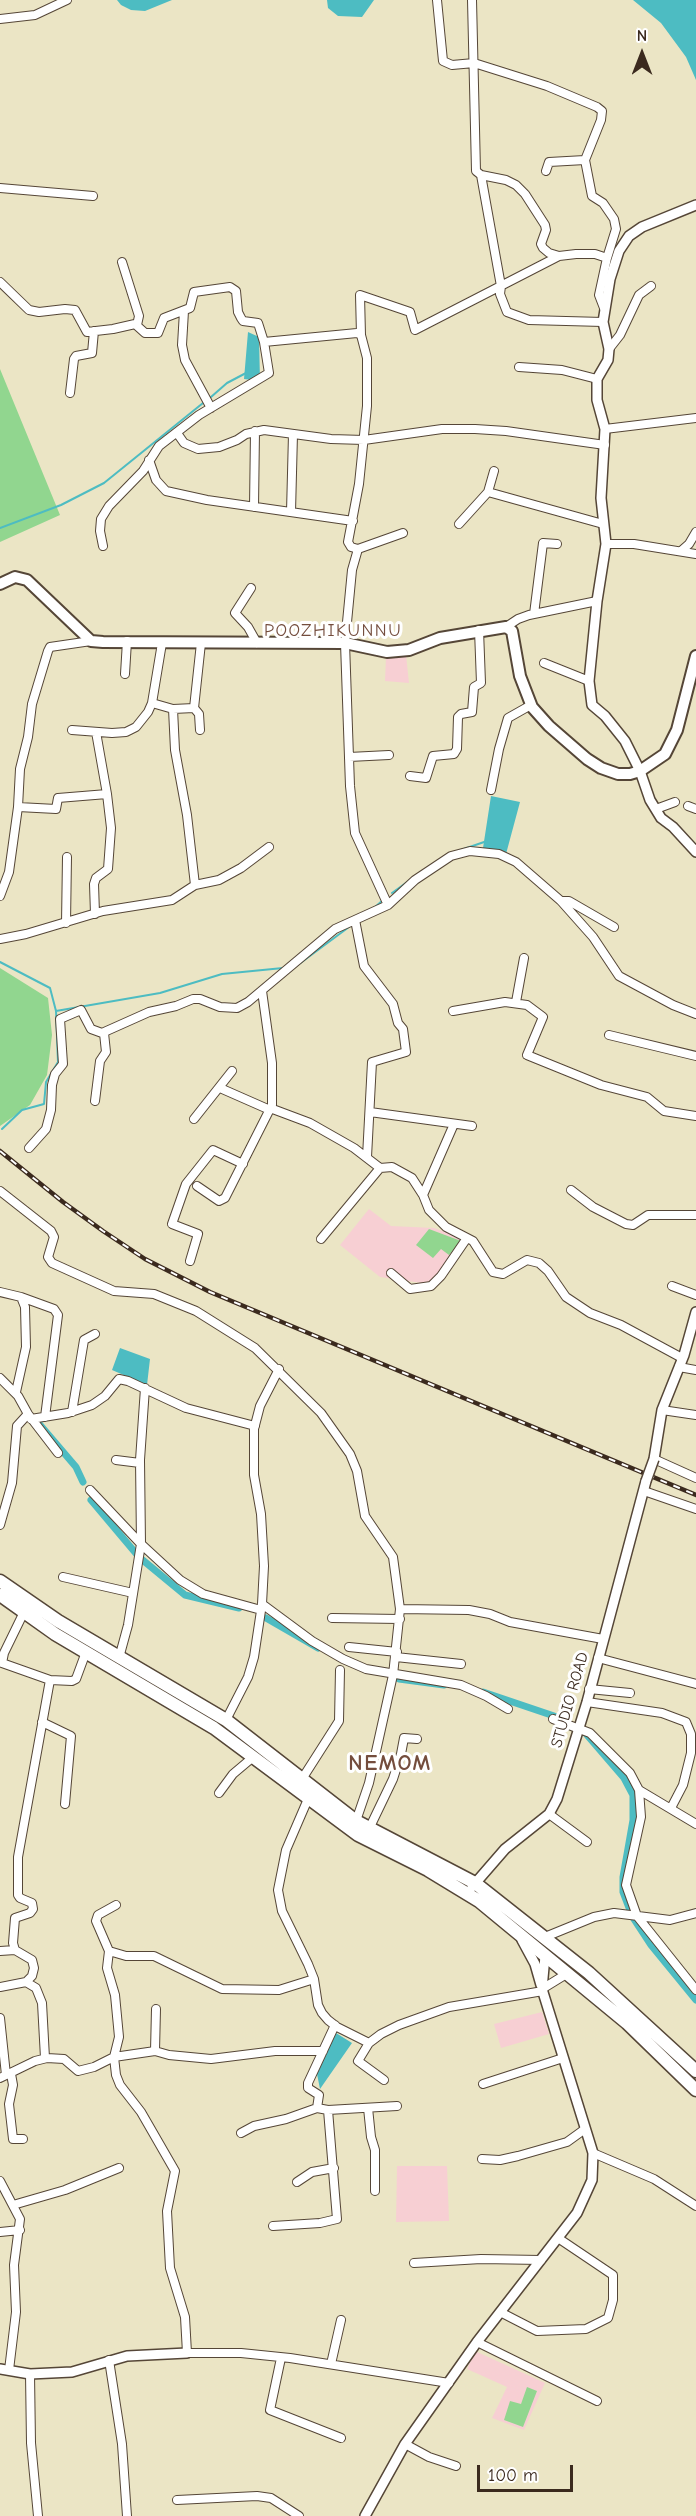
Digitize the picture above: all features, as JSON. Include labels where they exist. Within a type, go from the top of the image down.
[{"type":"main road","points":[[0,584],[15,577],[27,580],[90,641],[162,644],[345,643],[387,651],[409,650],[440,638],[506,627],[512,631],[520,676],[531,705],[549,726],[587,759],[601,768],[618,774],[640,771],[665,754],[672,742],[696,656]]},
{"type":"main road","points":[[0,1581],[58,1621],[118,1658],[226,1720],[356,1821],[475,1883],[635,2013],[696,2071]]},
{"type":"main road","points":[[0,1595],[86,1652],[214,1728],[358,1835],[428,1870],[466,1893],[568,1973],[627,2023],[696,2090]]},
{"type":"main road","points":[[545,1956],[549,1941]]},
{"type":"street","points":[[0,19],[35,15],[67,0]]},
{"type":"street","points":[[437,0],[443,61],[452,65],[474,63],[547,86],[602,111],[601,120],[585,160],[592,196],[603,203],[614,219],[616,229],[599,295],[604,308]]},
{"type":"street","points":[[472,0],[474,166],[476,171],[481,175],[506,180],[516,185],[525,194],[545,225],[546,230],[541,244],[549,253],[559,256],[586,254],[607,258]]},
{"type":"street","points":[[546,171],[549,162],[585,160]]},
{"type":"street","points":[[481,175],[501,286],[502,304],[507,312],[529,320],[603,322]]},
{"type":"street","points":[[0,188],[93,196]]},
{"type":"street","points":[[696,205],[642,226],[629,236],[616,261],[604,308],[603,322],[609,349],[608,360],[597,379],[597,400],[605,429],[601,498],[606,544],[597,601],[589,681],[592,705],[605,716],[625,741],[640,771],[650,800],[661,818],[673,827],[696,852]]},
{"type":"street","points":[[403,533],[358,549],[348,545],[364,440],[367,367],[366,347],[361,335],[360,295],[410,312],[415,330],[559,256]]},
{"type":"street","points":[[122,262],[139,316],[137,325]]},
{"type":"street","points":[[0,282],[29,310],[47,312],[71,309],[78,314],[84,331],[137,325]]},
{"type":"street","points":[[609,349],[620,335],[639,295],[651,286]]},
{"type":"street","points":[[103,546],[100,531],[101,519],[109,506],[143,471],[159,446],[211,408],[269,373],[258,323],[243,321],[238,312],[236,291],[232,287],[194,292],[191,306],[162,320],[158,333],[145,333],[137,325]]},
{"type":"street","points":[[184,311],[182,345],[185,360],[211,408]]},
{"type":"street","points":[[70,393],[74,359],[76,356],[92,353],[94,331]]},
{"type":"street","points":[[264,342],[357,333],[361,335]]},
{"type":"street","points":[[519,368],[562,370],[597,379]]},
{"type":"street","points":[[605,429],[696,418]]},
{"type":"street","points":[[177,433],[189,447],[208,449],[228,444],[255,431],[364,440],[442,429],[506,431],[605,445]]},
{"type":"street","points":[[254,507],[255,431]]},
{"type":"street","points":[[291,512],[293,434]]},
{"type":"street","points":[[149,460],[156,480],[166,491],[254,507],[353,521]]},
{"type":"street","points":[[459,524],[488,492],[494,471]]},
{"type":"street","points":[[488,492],[603,524]]},
{"type":"street","points":[[681,551],[690,544],[696,532]]},
{"type":"street","points":[[534,614],[543,543],[557,544]]},
{"type":"street","points":[[606,544],[634,544],[696,554]]},
{"type":"street","points":[[358,549],[352,570],[345,643],[349,757],[355,833],[388,905]]},
{"type":"street","points":[[251,588],[235,613],[248,627],[257,643]]},
{"type":"street","points":[[506,627],[518,619],[534,614],[597,601]]},
{"type":"street","points":[[410,776],[426,778],[433,756],[454,754],[457,749],[458,717],[461,714],[472,712],[474,687],[481,683],[479,630]]},
{"type":"street","points":[[0,896],[9,872],[18,807],[20,769],[28,737],[32,704],[48,651],[50,647],[90,641]]},
{"type":"street","points":[[125,674],[127,641]]},
{"type":"street","points":[[200,730],[199,714],[194,708],[201,643]]},
{"type":"street","points":[[72,730],[126,732],[136,727],[152,704],[162,644]]},
{"type":"street","points":[[544,663],[589,681]]},
{"type":"street","points":[[152,704],[173,709],[194,708]]},
{"type":"street","points":[[491,790],[508,718],[531,705]]},
{"type":"street","points":[[173,709],[175,750],[187,815],[195,885]]},
{"type":"street","points":[[95,914],[94,881],[108,869],[111,828],[96,732]]},
{"type":"street","points":[[349,757],[388,755]]},
{"type":"street","points":[[18,807],[56,809],[57,799],[61,797],[107,794]]},
{"type":"street","points":[[656,809],[675,802]]},
{"type":"street","points":[[0,939],[95,914],[171,900],[195,885],[219,880],[241,868],[269,847]]},
{"type":"street","points":[[28,1148],[46,1129],[51,1110],[52,1085],[63,1064],[60,1019],[81,1010],[91,1029],[104,1033],[149,1012],[176,1006],[193,999],[200,999],[220,1007],[237,1008],[262,991],[335,929],[356,922],[388,905],[415,880],[451,856],[470,851],[499,854],[516,862],[561,901],[593,937],[619,976],[673,1005],[696,1014]]},
{"type":"street","points":[[66,923],[67,856]]},
{"type":"street","points":[[561,901],[569,901],[614,927]]},
{"type":"street","points":[[356,922],[364,966],[393,1004],[398,1023],[404,1029],[406,1052],[372,1062],[367,1157]]},
{"type":"street","points":[[516,1002],[524,958]]},
{"type":"street","points":[[197,1186],[219,1201],[222,1200],[270,1109],[274,1096],[272,1063],[262,991]]},
{"type":"street","points":[[453,1011],[492,1003],[516,1002],[527,1005],[543,1017],[528,1055],[602,1085],[647,1097],[664,1111],[696,1116]]},
{"type":"street","points":[[94,1101],[100,1061],[106,1052],[104,1033]]},
{"type":"street","points":[[609,1035],[696,1056]]},
{"type":"street","points":[[194,1119],[232,1071]]},
{"type":"street","points":[[220,1088],[310,1123],[367,1157],[380,1168],[392,1167],[412,1178],[429,1210],[446,1227],[473,1241],[493,1272],[503,1274],[527,1260],[539,1263],[548,1271],[566,1297],[582,1308],[696,1370]]},
{"type":"street","points":[[370,1112],[472,1126]]},
{"type":"street","points":[[423,1195],[454,1124]]},
{"type":"street","points":[[190,1261],[198,1234],[172,1224],[186,1184],[213,1150],[243,1164]]},
{"type":"street","points":[[321,1239],[380,1168]]},
{"type":"street","points":[[571,1190],[593,1207],[626,1224],[633,1225],[648,1215],[696,1215]]},
{"type":"street","points":[[0,1191],[51,1231],[54,1237],[48,1257],[52,1263],[114,1291],[154,1294],[196,1311],[255,1348],[279,1369],[321,1413],[350,1454],[357,1471],[365,1516],[393,1557],[400,1609],[393,1675],[369,1783],[356,1821]]},
{"type":"street","points":[[391,1273],[410,1289],[431,1286],[441,1276],[467,1238]]},
{"type":"street","points":[[672,1286],[696,1295]]},
{"type":"street","points":[[0,1292],[54,1309],[58,1315],[44,1417]]},
{"type":"street","points":[[17,1394],[26,1347],[27,1317],[21,1297]]},
{"type":"street","name":"STUDIO ROAD","points":[[466,1893],[506,1849],[549,1814],[557,1799],[580,1729],[589,1689],[654,1459],[662,1410],[694,1326],[696,1312]]},
{"type":"street","points":[[72,1412],[84,1340],[95,1334]]},
{"type":"street","points":[[226,1720],[248,1677],[254,1657],[262,1607],[264,1566],[261,1514],[254,1474],[255,1426],[260,1406],[279,1369]]},
{"type":"street","points":[[0,1378],[17,1394],[30,1416],[58,1453]]},
{"type":"street","points":[[0,1525],[12,1483],[17,1426],[30,1416],[44,1417],[72,1412],[92,1405],[105,1395],[119,1379],[145,1388],[186,1408],[255,1426]]},
{"type":"street","points":[[118,1658],[128,1626],[141,1544],[140,1463],[145,1388]]},
{"type":"street","points":[[662,1410],[696,1415]]},
{"type":"street","points":[[654,1459],[696,1478]]},
{"type":"street","points":[[116,1460],[140,1463]]},
{"type":"street","points":[[645,1486],[696,1509]]},
{"type":"street","points":[[90,1490],[141,1544],[180,1580],[203,1594],[262,1607],[312,1641],[366,1669],[462,1685],[508,1709]]},
{"type":"street","points":[[63,1577],[133,1593]]},
{"type":"street","points":[[400,1609],[469,1610],[490,1614],[510,1622],[603,1640]]},
{"type":"street","points":[[24,1612],[4,1653],[2,1663],[50,1680],[70,1682],[76,1679],[86,1652]]},
{"type":"street","points":[[332,1618],[400,1619]]},
{"type":"street","points":[[349,1647],[461,1664]]},
{"type":"street","points":[[598,1658],[696,1684]]},
{"type":"street","points":[[302,1779],[339,1721],[340,1670]]},
{"type":"street","points":[[15,1950],[13,1943],[15,1918],[30,1913],[33,1909],[32,1903],[18,1895],[17,1863],[50,1680]]},
{"type":"street","points":[[589,1689],[630,1693]]},
{"type":"street","points":[[587,1702],[662,1713],[686,1722],[691,1734],[691,1753],[683,1785],[670,1808]]},
{"type":"street","points":[[553,1719],[591,1733],[630,1773],[639,1790],[641,1817],[626,1885],[637,1916],[696,1990]]},
{"type":"street","points":[[42,1722],[71,1736],[65,1804]]},
{"type":"street","points":[[369,1829],[393,1779],[404,1738],[417,1739]]},
{"type":"street","points":[[219,1793],[233,1774],[252,1758]]},
{"type":"street","points":[[639,1790],[696,1824]]},
{"type":"street","points":[[308,1799],[286,1850],[278,1890],[282,1911],[314,1979],[318,2005],[328,2020],[369,2043]]},
{"type":"street","points":[[549,1814],[587,1842]]},
{"type":"street","points":[[116,1905],[98,1915],[96,1921],[109,1951],[107,1968],[115,1995],[119,2037],[114,2057],[116,2075],[120,2085],[141,2112],[175,2171],[167,2211],[169,2256],[170,2268],[185,2317],[187,2353]]},
{"type":"street","points":[[549,1941],[594,1917],[614,1913],[670,1920],[696,1913]]},
{"type":"street","points":[[365,2516],[405,2444],[477,2342],[502,2313],[577,2213],[592,2180],[593,2152],[535,1964],[518,1933]]},
{"type":"street","points":[[0,1951],[15,1950],[32,1960],[34,1964],[32,1976],[26,1982],[0,1987]]},
{"type":"street","points":[[109,1951],[126,1956],[154,1956],[222,1989],[279,1989],[314,1979]]},
{"type":"street","points":[[543,1990],[545,1956]]},
{"type":"street","points":[[384,2080],[358,2061],[369,2043],[399,2025],[449,2007],[543,1990],[568,1973]]},
{"type":"street","points":[[26,1982],[36,1988],[42,2003],[45,2058]]},
{"type":"street","points":[[155,2051],[156,2009]]},
{"type":"street","points":[[0,2018],[5,2076],[13,2085],[9,2104],[14,2139],[23,2139]]},
{"type":"street","points":[[317,2108],[319,2095],[308,2088],[308,2083],[335,2025]]},
{"type":"street","points":[[5,2076],[45,2058],[64,2059],[78,2071],[94,2067],[114,2057],[155,2051],[180,2057],[211,2059],[264,2052],[323,2051]]},
{"type":"street","points":[[483,2084],[563,2058]]},
{"type":"street","points":[[241,2133],[254,2126],[286,2119],[317,2108],[328,2110],[397,2106]]},
{"type":"street","points":[[368,2108],[371,2137],[375,2150],[375,2191]]},
{"type":"street","points":[[273,2226],[320,2223],[337,2219],[328,2110]]},
{"type":"street","points":[[482,2159],[500,2160],[567,2142],[585,2129]]},
{"type":"street","points":[[593,2152],[654,2179],[696,2206]]},
{"type":"street","points":[[13,2205],[65,2190],[119,2168]]},
{"type":"street","points":[[297,2182],[312,2172],[334,2169]]},
{"type":"street","points":[[0,2181],[20,2219],[14,2265],[16,2312],[4,2370],[30,2374],[72,2372],[127,2356],[240,2353],[331,2364],[449,2384]]},
{"type":"street","points":[[0,2232],[20,2230]]},
{"type":"street","points":[[502,2313],[537,2331],[586,2329],[609,2318],[613,2300],[613,2275],[558,2238]]},
{"type":"street","points":[[414,2263],[481,2259],[541,2260]]},
{"type":"street","points":[[331,2364],[341,2320]]},
{"type":"street","points":[[477,2342],[597,2401]]},
{"type":"street","points":[[281,2358],[270,2410],[341,2438]]},
{"type":"street","points":[[109,2360],[122,2444],[127,2516]]},
{"type":"street","points":[[30,2374],[31,2443],[38,2516]]},
{"type":"street","points":[[405,2444],[429,2457],[456,2466]]},
{"type":"street","points":[[177,2500],[272,2498],[299,2516]]},
{"type":"shaded area","points":[[406,655],[409,683],[385,681],[386,657]]},
{"type":"shaded area","points":[[369,1209],[391,1226],[434,1228],[465,1239],[429,1284],[380,1277],[340,1245]]},
{"type":"shaded area","points":[[542,2012],[549,2034],[501,2048],[494,2024]]},
{"type":"shaded area","points":[[397,2166],[447,2166],[449,2221],[396,2222]]},
{"type":"shaded area","points":[[475,2351],[545,2383],[524,2430],[492,2418],[507,2387],[467,2369]]},
{"type":"green space","points":[[0,369],[60,515],[0,542]]},
{"type":"green space","points":[[0,968],[48,998],[52,1035],[47,1075],[30,1105],[0,1126]]},
{"type":"green space","points":[[429,1229],[461,1241],[449,1255],[441,1249],[433,1258],[416,1245]]},
{"type":"green space","points":[[527,2387],[537,2391],[523,2427],[504,2420],[510,2401],[521,2404]]},
{"type":"water","points":[[117,0],[172,0],[145,11],[131,10]]},
{"type":"water","points":[[327,0],[374,0],[362,17],[338,16],[328,8]]},
{"type":"water","points":[[633,0],[696,0],[696,80],[686,57],[661,23]]},
{"type":"water","points":[[248,332],[259,337],[260,381],[244,379]]},
{"type":"water","points":[[491,796],[520,802],[506,854],[483,848]]},
{"type":"water","points":[[120,1348],[150,1359],[147,1385],[112,1370]]},
{"type":"water","points":[[336,2033],[352,2043],[320,2089],[316,2069]]},
{"type":"waterway","points":[[211,397],[227,383],[246,373]]},
{"type":"waterway","points":[[0,528],[61,505],[104,483],[203,403]]},
{"type":"waterway","points":[[458,851],[487,841]]},
{"type":"waterway","points":[[392,893],[410,880]]},
{"type":"waterway","points":[[374,908],[383,900]]},
{"type":"waterway","points":[[295,967],[353,924]]},
{"type":"waterway","points":[[0,962],[50,988],[56,1011],[58,1062],[46,1082],[44,1104],[22,1110],[2,1129]]},
{"type":"waterway","points":[[56,1011],[160,993],[222,974],[283,968]]},
{"type":"waterway","points":[[35,1419],[76,1467],[83,1482]]},
{"type":"waterway","points":[[91,1500],[139,1557],[185,1595],[239,1608]]},
{"type":"waterway","points":[[266,1618],[318,1648]]},
{"type":"waterway","points":[[399,1679],[444,1685]]},
{"type":"waterway","points":[[483,1692],[560,1718]]},
{"type":"waterway","points":[[587,1735],[624,1778],[633,1795],[633,1820],[623,1877],[623,1892],[631,1913]]},
{"type":"waterway","points":[[634,1919],[651,1945],[696,2000]]},
{"type":"railway","points":[[0,1151],[103,1231],[145,1259],[210,1292],[696,1495]]},
{"type":"district","name":"POOZHIKUNNU","points":[[333,631]]},
{"type":"district","name":"NEMOM","points":[[390,1764]]}]
